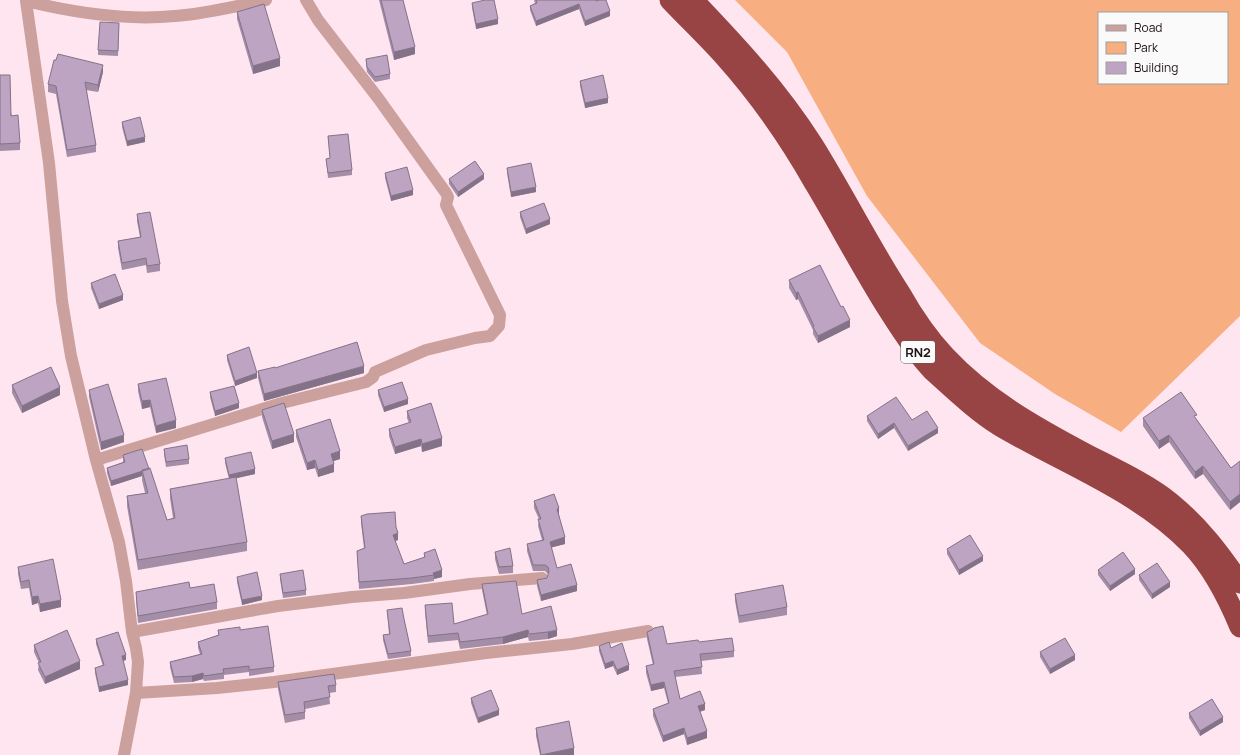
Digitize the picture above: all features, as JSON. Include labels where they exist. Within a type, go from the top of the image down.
[{"type":"highway","name":"RN2","points":[[670,0],[724,55],[756,94],[781,129],[814,182],[864,272],[903,332],[930,368],[961,396],[998,425],[1144,505],[1171,526],[1192,546],[1213,573],[1231,604],[1240,627]]},
{"type":"highway","name":"RN2","points":[[693,0],[772,85],[812,144],[923,331],[945,357],[976,385],[1006,408],[1048,434],[1145,486],[1170,502],[1196,526],[1218,550],[1240,583]]},
{"type":"street","points":[[124,755],[136,693],[138,662],[132,632],[126,582],[119,542],[96,460],[71,356],[62,301],[49,163],[26,1],[88,14],[128,17],[175,16],[266,0]]},
{"type":"street","points":[[96,460],[282,403],[366,382],[373,377],[375,372],[388,365],[426,350],[475,338],[490,336],[499,326],[500,315],[446,205],[448,197],[446,193],[378,98],[318,20],[306,0]]},
{"type":"street","points":[[132,632],[206,620],[265,608],[352,597],[404,593],[470,584],[542,578]]},
{"type":"street","points":[[136,693],[217,688],[274,682],[486,653],[572,644],[648,631]]},
{"type":"green space","points":[[735,0],[1240,0],[1240,316],[1121,432],[1055,394],[980,343],[867,196],[787,52]]},
{"type":"building","points":[[381,0],[403,0],[415,47],[394,52]]},
{"type":"building","points":[[485,0],[494,0],[498,19],[476,24],[472,3]]},
{"type":"building","points":[[536,0],[606,0],[610,11],[585,21],[579,4],[536,21],[530,6],[537,3]]},
{"type":"building","points":[[264,4],[280,58],[253,66],[237,12]]},
{"type":"building","points":[[100,22],[119,23],[118,51],[98,50]]},
{"type":"building","points":[[58,54],[103,65],[98,85],[85,82],[96,145],[67,150],[56,86],[48,84],[54,60],[56,60]]},
{"type":"building","points":[[387,55],[390,74],[375,77],[367,67],[366,59]]},
{"type":"building","points":[[0,75],[10,75],[11,116],[18,115],[20,143],[0,144]]},
{"type":"building","points":[[603,75],[608,98],[585,103],[580,81]]},
{"type":"building","points":[[140,117],[145,137],[127,141],[122,122]]},
{"type":"building","points":[[348,134],[352,170],[328,173],[326,159],[330,158],[328,136]]},
{"type":"building","points":[[475,161],[484,174],[458,192],[449,179]]},
{"type":"building","points":[[531,163],[536,187],[511,192],[507,168]]},
{"type":"building","points":[[407,167],[413,190],[391,196],[385,173]]},
{"type":"building","points":[[544,203],[550,219],[526,229],[520,212]]},
{"type":"building","points":[[150,212],[160,264],[147,266],[146,258],[122,263],[118,241],[141,237],[137,214]]},
{"type":"building","points":[[820,265],[841,307],[843,306],[850,320],[818,336],[798,292],[796,293],[789,280]]},
{"type":"building","points":[[115,274],[123,295],[99,304],[91,283]]},
{"type":"building","points":[[357,342],[364,366],[264,394],[258,371],[275,368]]},
{"type":"building","points":[[249,347],[257,373],[235,381],[227,355]]},
{"type":"building","points":[[51,367],[60,387],[22,406],[12,385]]},
{"type":"building","points":[[166,378],[176,420],[156,426],[150,400],[142,401],[138,384]]},
{"type":"building","points":[[402,382],[408,399],[384,407],[378,390]]},
{"type":"building","points":[[108,384],[124,435],[101,442],[89,390]]},
{"type":"building","points":[[234,386],[239,403],[215,411],[210,392]]},
{"type":"building","points":[[1181,392],[1197,415],[1194,416],[1231,468],[1240,461],[1240,494],[1230,502],[1203,466],[1195,472],[1169,435],[1159,441],[1143,418]]},
{"type":"building","points":[[896,397],[912,420],[927,411],[938,428],[908,446],[894,423],[878,434],[867,416]]},
{"type":"building","points":[[284,403],[294,434],[272,441],[262,410]]},
{"type":"building","points":[[431,403],[442,438],[422,444],[421,439],[395,447],[389,429],[411,422],[407,411]]},
{"type":"building","points":[[330,419],[340,451],[331,454],[334,464],[318,470],[315,460],[307,463],[296,430]]},
{"type":"building","points":[[187,445],[189,459],[166,462],[164,449]]},
{"type":"building","points":[[142,449],[149,469],[111,481],[107,468],[125,462],[123,455]]},
{"type":"building","points":[[251,452],[255,469],[229,475],[225,458]]},
{"type":"building","points":[[150,468],[167,520],[175,518],[170,489],[236,477],[247,542],[138,560],[127,496],[148,493],[142,470]]},
{"type":"building","points":[[554,494],[559,508],[557,509],[565,537],[550,542],[557,568],[571,564],[577,585],[541,595],[537,580],[547,578],[549,571],[548,567],[545,565],[533,565],[527,544],[544,540],[538,519],[541,519],[534,501]]},
{"type":"building","points":[[395,512],[398,533],[393,535],[404,564],[425,557],[424,553],[435,549],[442,570],[433,573],[434,575],[359,582],[357,551],[365,548],[361,516],[367,514]]},
{"type":"building","points":[[970,535],[983,556],[959,570],[947,549]]},
{"type":"building","points":[[510,548],[513,566],[499,567],[495,552]]},
{"type":"building","points":[[1123,552],[1135,569],[1110,586],[1098,570]]},
{"type":"building","points":[[53,559],[61,600],[40,604],[38,596],[32,597],[29,580],[21,582],[18,567]]},
{"type":"building","points":[[1157,563],[1170,582],[1152,594],[1139,575]]},
{"type":"building","points":[[303,570],[306,590],[283,593],[280,574]]},
{"type":"building","points":[[257,572],[262,596],[242,600],[237,577]]},
{"type":"building","points":[[516,581],[522,614],[551,606],[557,630],[529,634],[528,630],[503,637],[460,642],[458,633],[428,636],[425,605],[452,603],[454,624],[488,614],[482,584]]},
{"type":"building","points":[[189,582],[190,588],[214,584],[217,602],[138,616],[136,592]]},
{"type":"building","points":[[783,585],[787,607],[739,616],[735,594]]},
{"type":"building","points":[[402,608],[411,651],[388,654],[383,635],[390,634],[387,610]]},
{"type":"building","points":[[268,626],[274,667],[249,670],[249,666],[223,669],[224,673],[204,676],[203,673],[192,676],[174,677],[170,662],[202,654],[198,642],[219,635],[218,630],[240,627],[240,630]]},
{"type":"building","points":[[663,626],[667,644],[732,638],[734,651],[700,654],[702,667],[674,671],[680,699],[700,691],[705,704],[698,706],[707,731],[687,738],[684,728],[663,736],[653,709],[669,703],[664,682],[651,685],[646,666],[654,664],[647,632],[654,628]]},
{"type":"building","points":[[67,630],[80,661],[45,677],[38,663],[41,662],[34,645]]},
{"type":"building","points":[[118,632],[126,655],[122,656],[128,680],[99,687],[95,668],[104,665],[96,639]]},
{"type":"building","points":[[1065,638],[1075,655],[1050,669],[1040,652]]},
{"type":"building","points":[[609,642],[611,648],[622,643],[629,665],[617,670],[613,661],[605,664],[599,646]]},
{"type":"building","points":[[334,674],[336,685],[328,686],[330,697],[304,702],[305,712],[285,715],[278,682]]},
{"type":"building","points":[[491,690],[499,710],[478,718],[471,698]]},
{"type":"building","points":[[1212,699],[1223,717],[1200,731],[1189,713]]},
{"type":"building","points":[[569,721],[574,748],[541,755],[536,728]]}]
